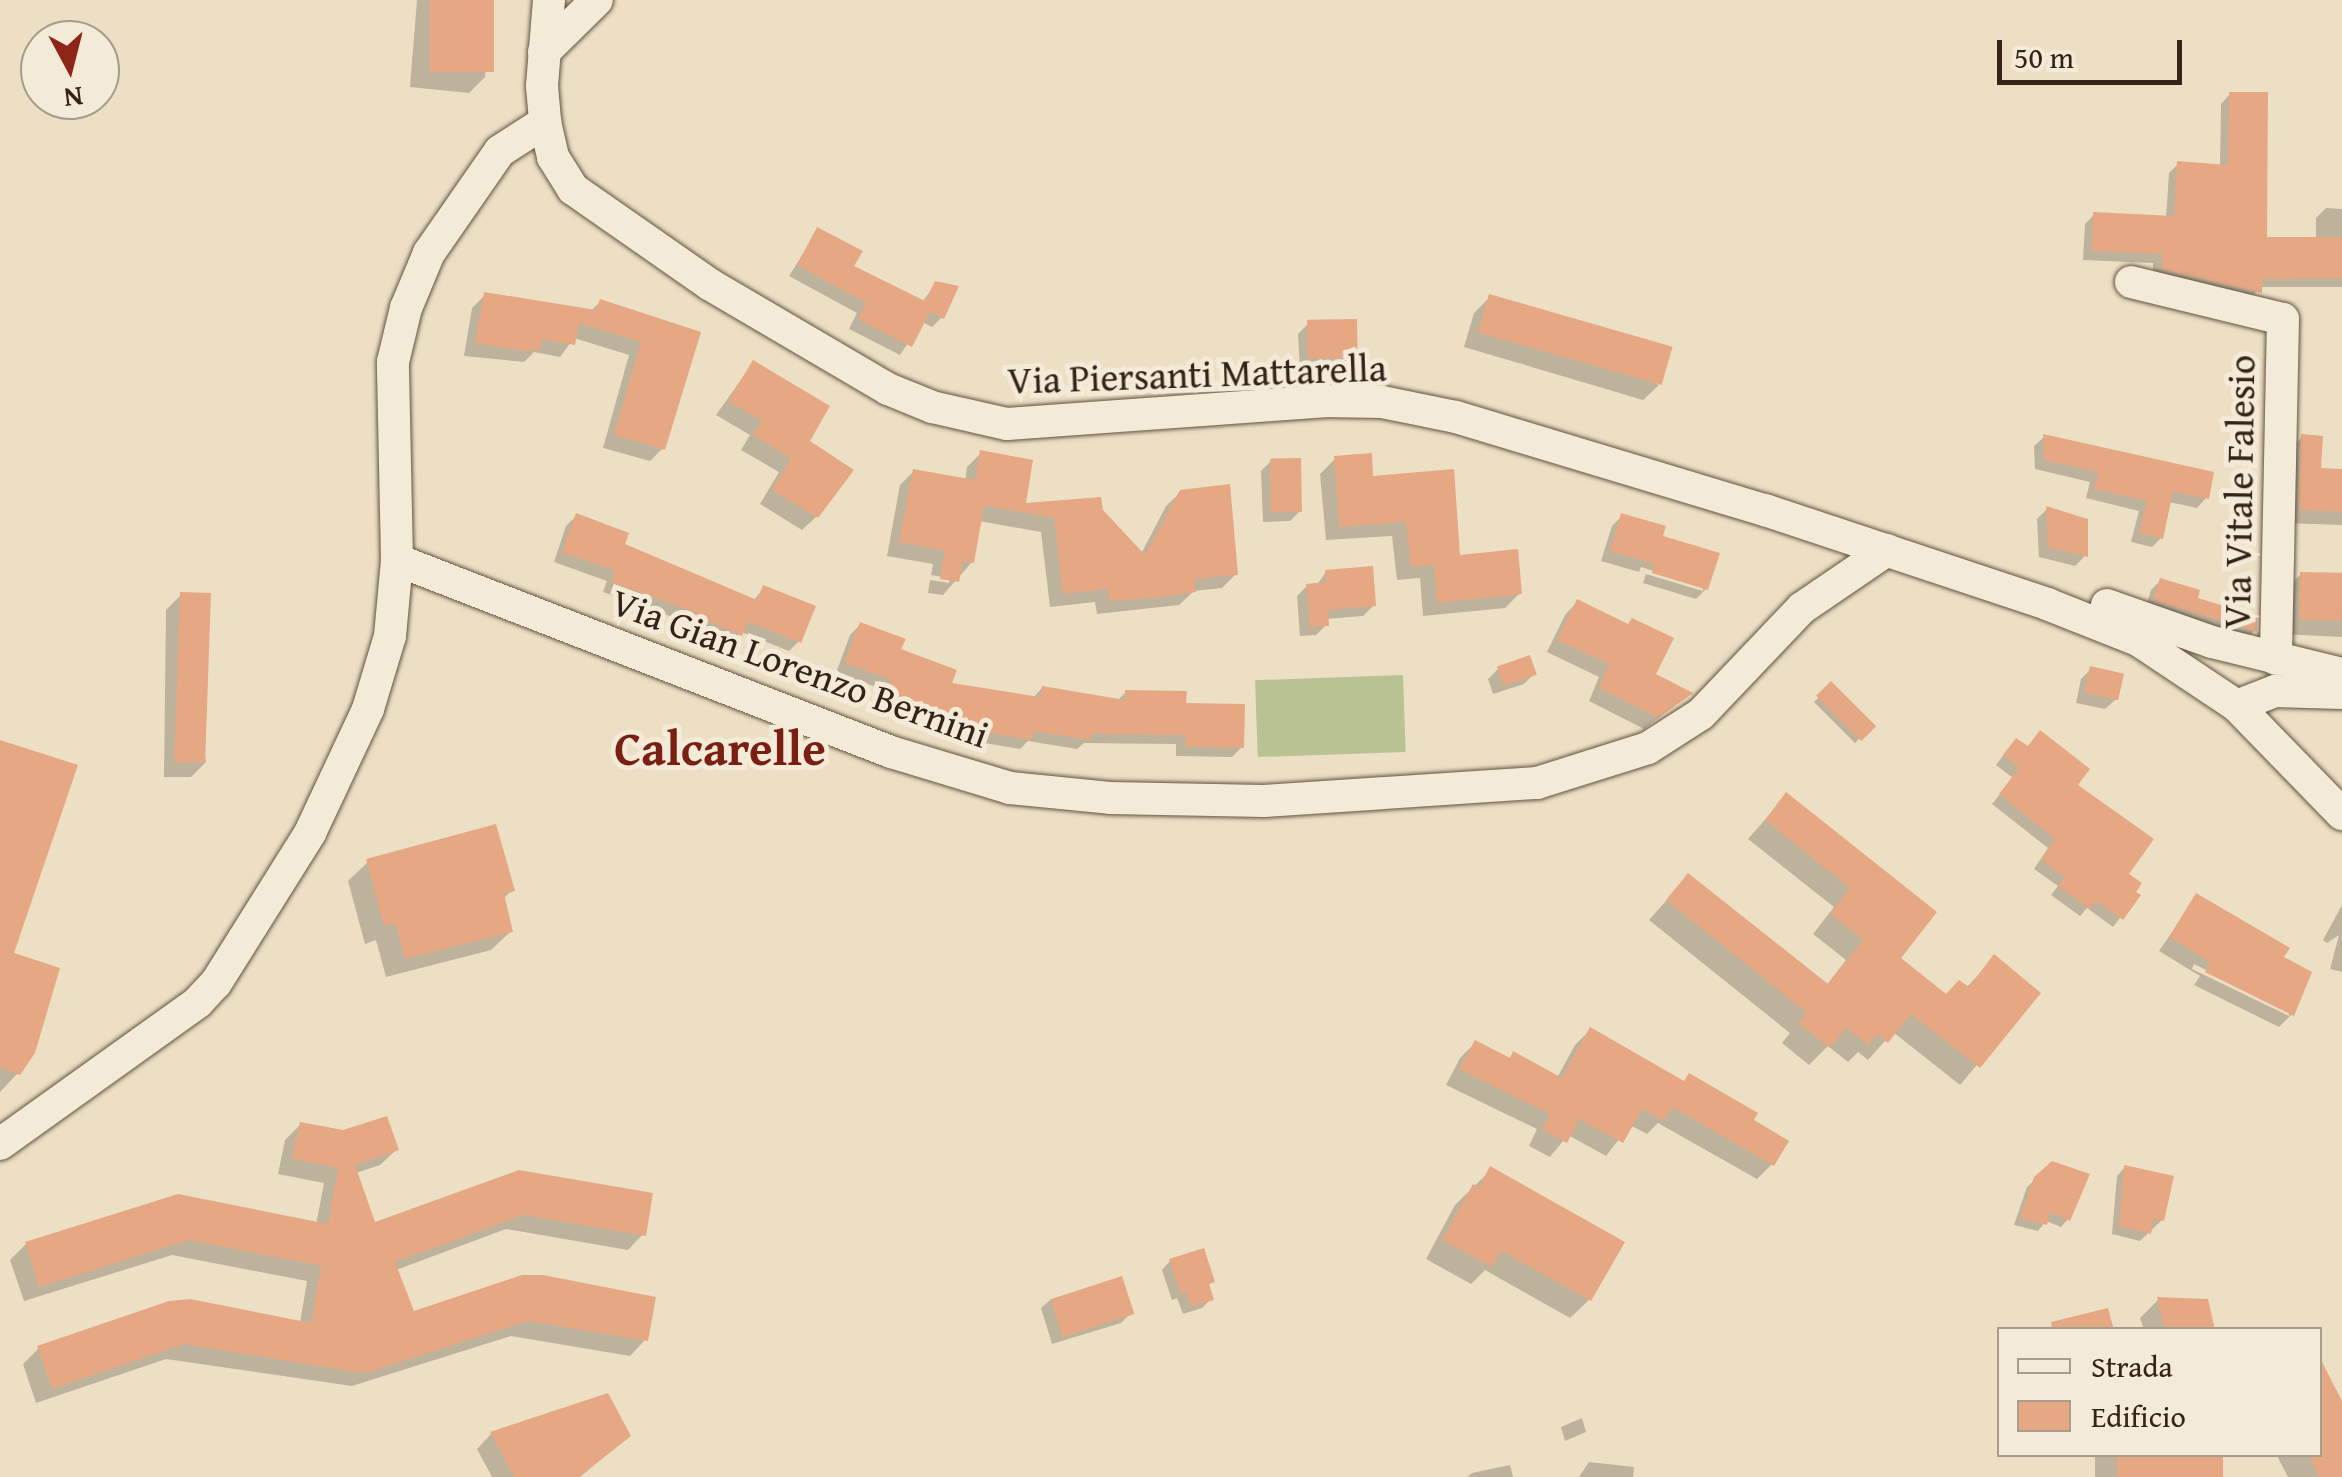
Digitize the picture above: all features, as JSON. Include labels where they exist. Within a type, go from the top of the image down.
[{"type":"street","name":"Via Piersanti Mattarella","points":[[549,0],[544,52],[545,122],[553,157],[573,190],[830,358],[932,407],[987,421],[1025,424],[1324,401],[1382,402],[1630,456],[2138,640],[2237,706],[2342,814]]},
{"type":"street","points":[[544,52],[597,0]]},
{"type":"street","points":[[0,1144],[198,1002],[216,983],[310,834],[368,709],[390,636],[397,560],[393,362],[406,308],[429,253],[500,152],[545,122]]},
{"type":"street","name":"Via Vitale Falesio","points":[[2130,282],[2283,319],[2276,660],[2342,674]]},
{"type":"street","name":"Via Gian Lorenzo Bernini","points":[[397,560],[891,752],[1010,788],[1110,798],[1264,801],[1537,784],[1648,748],[1708,707],[1802,608],[1888,550]]},
{"type":"street","points":[[2047,604],[2098,603],[2276,660]]},
{"type":"street","points":[[2237,706],[2275,691],[2342,693]]},
{"type":"green space","points":[[1403,675],[1406,752],[1258,757],[1255,680]]},
{"type":"building","points":[[430,0],[494,0],[494,72],[430,72]]},
{"type":"building","points":[[2229,92],[2268,92],[2267,237],[2342,237],[2342,278],[2262,279],[2262,293],[2162,269],[2162,254],[2092,251],[2093,212],[2174,216],[2177,161],[2228,165]]},
{"type":"building","points":[[817,227],[863,251],[854,266],[925,301],[935,281],[959,286],[944,319],[930,312],[912,347],[858,319],[866,303],[797,265]]},
{"type":"building","points":[[484,292],[596,310],[600,299],[701,332],[665,450],[614,435],[641,342],[579,323],[575,345],[542,339],[540,350],[523,351],[475,343]]},
{"type":"building","points":[[1489,294],[1673,347],[1662,385],[1478,332]]},
{"type":"building","points":[[1357,319],[1358,358],[1308,359],[1307,320]]},
{"type":"building","points":[[753,360],[830,406],[810,441],[854,470],[818,518],[772,490],[791,458],[753,435],[762,421],[728,401]]},
{"type":"building","points":[[2043,434],[2214,472],[2209,499],[2173,492],[2163,539],[2139,533],[2147,501],[2094,489],[2098,472],[2044,460]]},
{"type":"building","points":[[2301,434],[2323,436],[2321,468],[2342,469],[2342,512],[2299,510]]},
{"type":"building","points":[[980,450],[1033,460],[1026,503],[1101,497],[1103,510],[1145,555],[1180,490],[1230,484],[1238,575],[1194,579],[1196,592],[1152,598],[1110,601],[1108,589],[1063,594],[1054,518],[984,506],[974,563],[963,561],[959,582],[940,579],[945,551],[899,542],[913,469],[975,480]]},
{"type":"building","points":[[1372,453],[1373,476],[1454,469],[1460,555],[1518,549],[1522,594],[1437,603],[1434,565],[1411,567],[1406,522],[1339,527],[1334,456]]},
{"type":"building","points":[[1301,458],[1302,512],[1271,513],[1270,459]]},
{"type":"building","points":[[2046,506],[2088,519],[2088,557],[2048,547]]},
{"type":"building","points":[[576,513],[629,533],[625,544],[757,600],[763,585],[816,606],[801,643],[748,622],[742,636],[696,616],[697,613],[611,582],[615,571],[562,552]]},
{"type":"building","points":[[1621,513],[1666,526],[1663,536],[1720,553],[1708,590],[1652,573],[1654,564],[1610,551]]},
{"type":"building","points":[[1373,566],[1376,606],[1328,610],[1329,626],[1310,627],[1306,584],[1326,582],[1325,570]]},
{"type":"building","points":[[2300,572],[2342,573],[2341,621],[2299,620]]},
{"type":"building","points":[[2160,578],[2200,590],[2198,598],[2257,616],[2257,632],[2153,600]]},
{"type":"building","points":[[180,592],[211,593],[205,763],[174,762]]},
{"type":"building","points":[[1577,599],[1628,624],[1632,618],[1674,638],[1656,674],[1693,693],[1658,718],[1599,688],[1609,664],[1557,640]]},
{"type":"building","points":[[860,622],[906,639],[901,649],[957,670],[952,683],[1040,697],[1042,686],[1125,700],[1125,690],[1187,691],[1186,703],[1245,704],[1244,748],[1185,747],[1185,735],[1091,734],[1090,740],[1034,731],[1032,740],[971,730],[972,722],[886,691],[890,679],[844,663]]},
{"type":"building","points":[[1530,655],[1537,675],[1504,686],[1497,666]]},
{"type":"building","points":[[2090,666],[2124,674],[2118,700],[2084,692]]},
{"type":"building","points":[[1831,681],[1876,726],[1861,741],[1816,696]]},
{"type":"building","points":[[2040,730],[2090,769],[2078,785],[2154,839],[2129,874],[2142,883],[2136,892],[2141,895],[2123,920],[2096,901],[2090,909],[2058,886],[2065,877],[2041,860],[2055,839],[1999,794],[2019,768],[2003,755],[2016,738],[2028,746]]},
{"type":"building","points":[[0,740],[78,765],[14,953],[60,968],[35,1053],[20,1075],[0,1068]]},
{"type":"building","points":[[1786,792],[1937,912],[1901,958],[1946,994],[1959,980],[1969,987],[1994,954],[2041,993],[1980,1068],[1911,1014],[1888,1043],[1877,1034],[1868,1045],[1846,1028],[1830,1048],[1798,1023],[1807,1013],[1666,900],[1688,873],[1828,984],[1863,940],[1830,914],[1850,888],[1765,820]]},
{"type":"building","points":[[496,824],[515,891],[504,894],[513,932],[405,959],[395,923],[384,926],[366,859]]},
{"type":"building","points":[[2196,893],[2290,948],[2284,957],[2312,972],[2294,1016],[2205,972],[2210,962],[2169,937]]},
{"type":"building","points":[[1590,1027],[1684,1081],[1689,1073],[1758,1113],[1754,1120],[1789,1141],[1774,1166],[1672,1107],[1664,1121],[1642,1109],[1623,1143],[1579,1119],[1567,1143],[1542,1130],[1550,1114],[1459,1069],[1475,1040],[1510,1058],[1513,1051],[1562,1078]]},
{"type":"building","points":[[387,1116],[399,1150],[355,1165],[375,1222],[519,1170],[653,1193],[646,1236],[524,1215],[395,1262],[414,1311],[522,1275],[543,1275],[656,1297],[648,1341],[528,1321],[369,1372],[184,1344],[52,1389],[37,1346],[169,1301],[190,1299],[311,1323],[321,1266],[189,1240],[39,1287],[25,1242],[178,1194],[328,1224],[338,1168],[292,1159],[300,1122],[343,1130]]},
{"type":"building","points":[[2052,1161],[2090,1174],[2070,1221],[2050,1212],[2047,1225],[2020,1218],[2034,1177]]},
{"type":"building","points":[[2124,1165],[2174,1176],[2164,1221],[2154,1219],[2151,1234],[2119,1226]]},
{"type":"building","points":[[1490,1166],[1625,1242],[1591,1301],[1501,1251],[1492,1267],[1442,1240],[1473,1184],[1479,1187]]},
{"type":"building","points":[[1204,1248],[1215,1282],[1209,1284],[1214,1300],[1191,1307],[1186,1292],[1180,1293],[1169,1259]]},
{"type":"building","points":[[1122,1276],[1134,1314],[1063,1337],[1051,1299]]},
{"type":"building","points":[[2157,1297],[2208,1299],[2214,1327],[2164,1327]]},
{"type":"building","points":[[2108,1308],[2113,1327],[2052,1327],[2051,1322]]},
{"type":"building","points":[[2322,1362],[2342,1401],[2342,1477],[2319,1477],[2309,1457],[2322,1457]]},
{"type":"building","points":[[608,1393],[631,1436],[579,1477],[514,1477],[490,1432]]},
{"type":"building","points":[[2117,1457],[2223,1457],[2223,1477],[2117,1477]]},
{"type":"district","name":"Calcarelle","points":[[720,748]]}]
